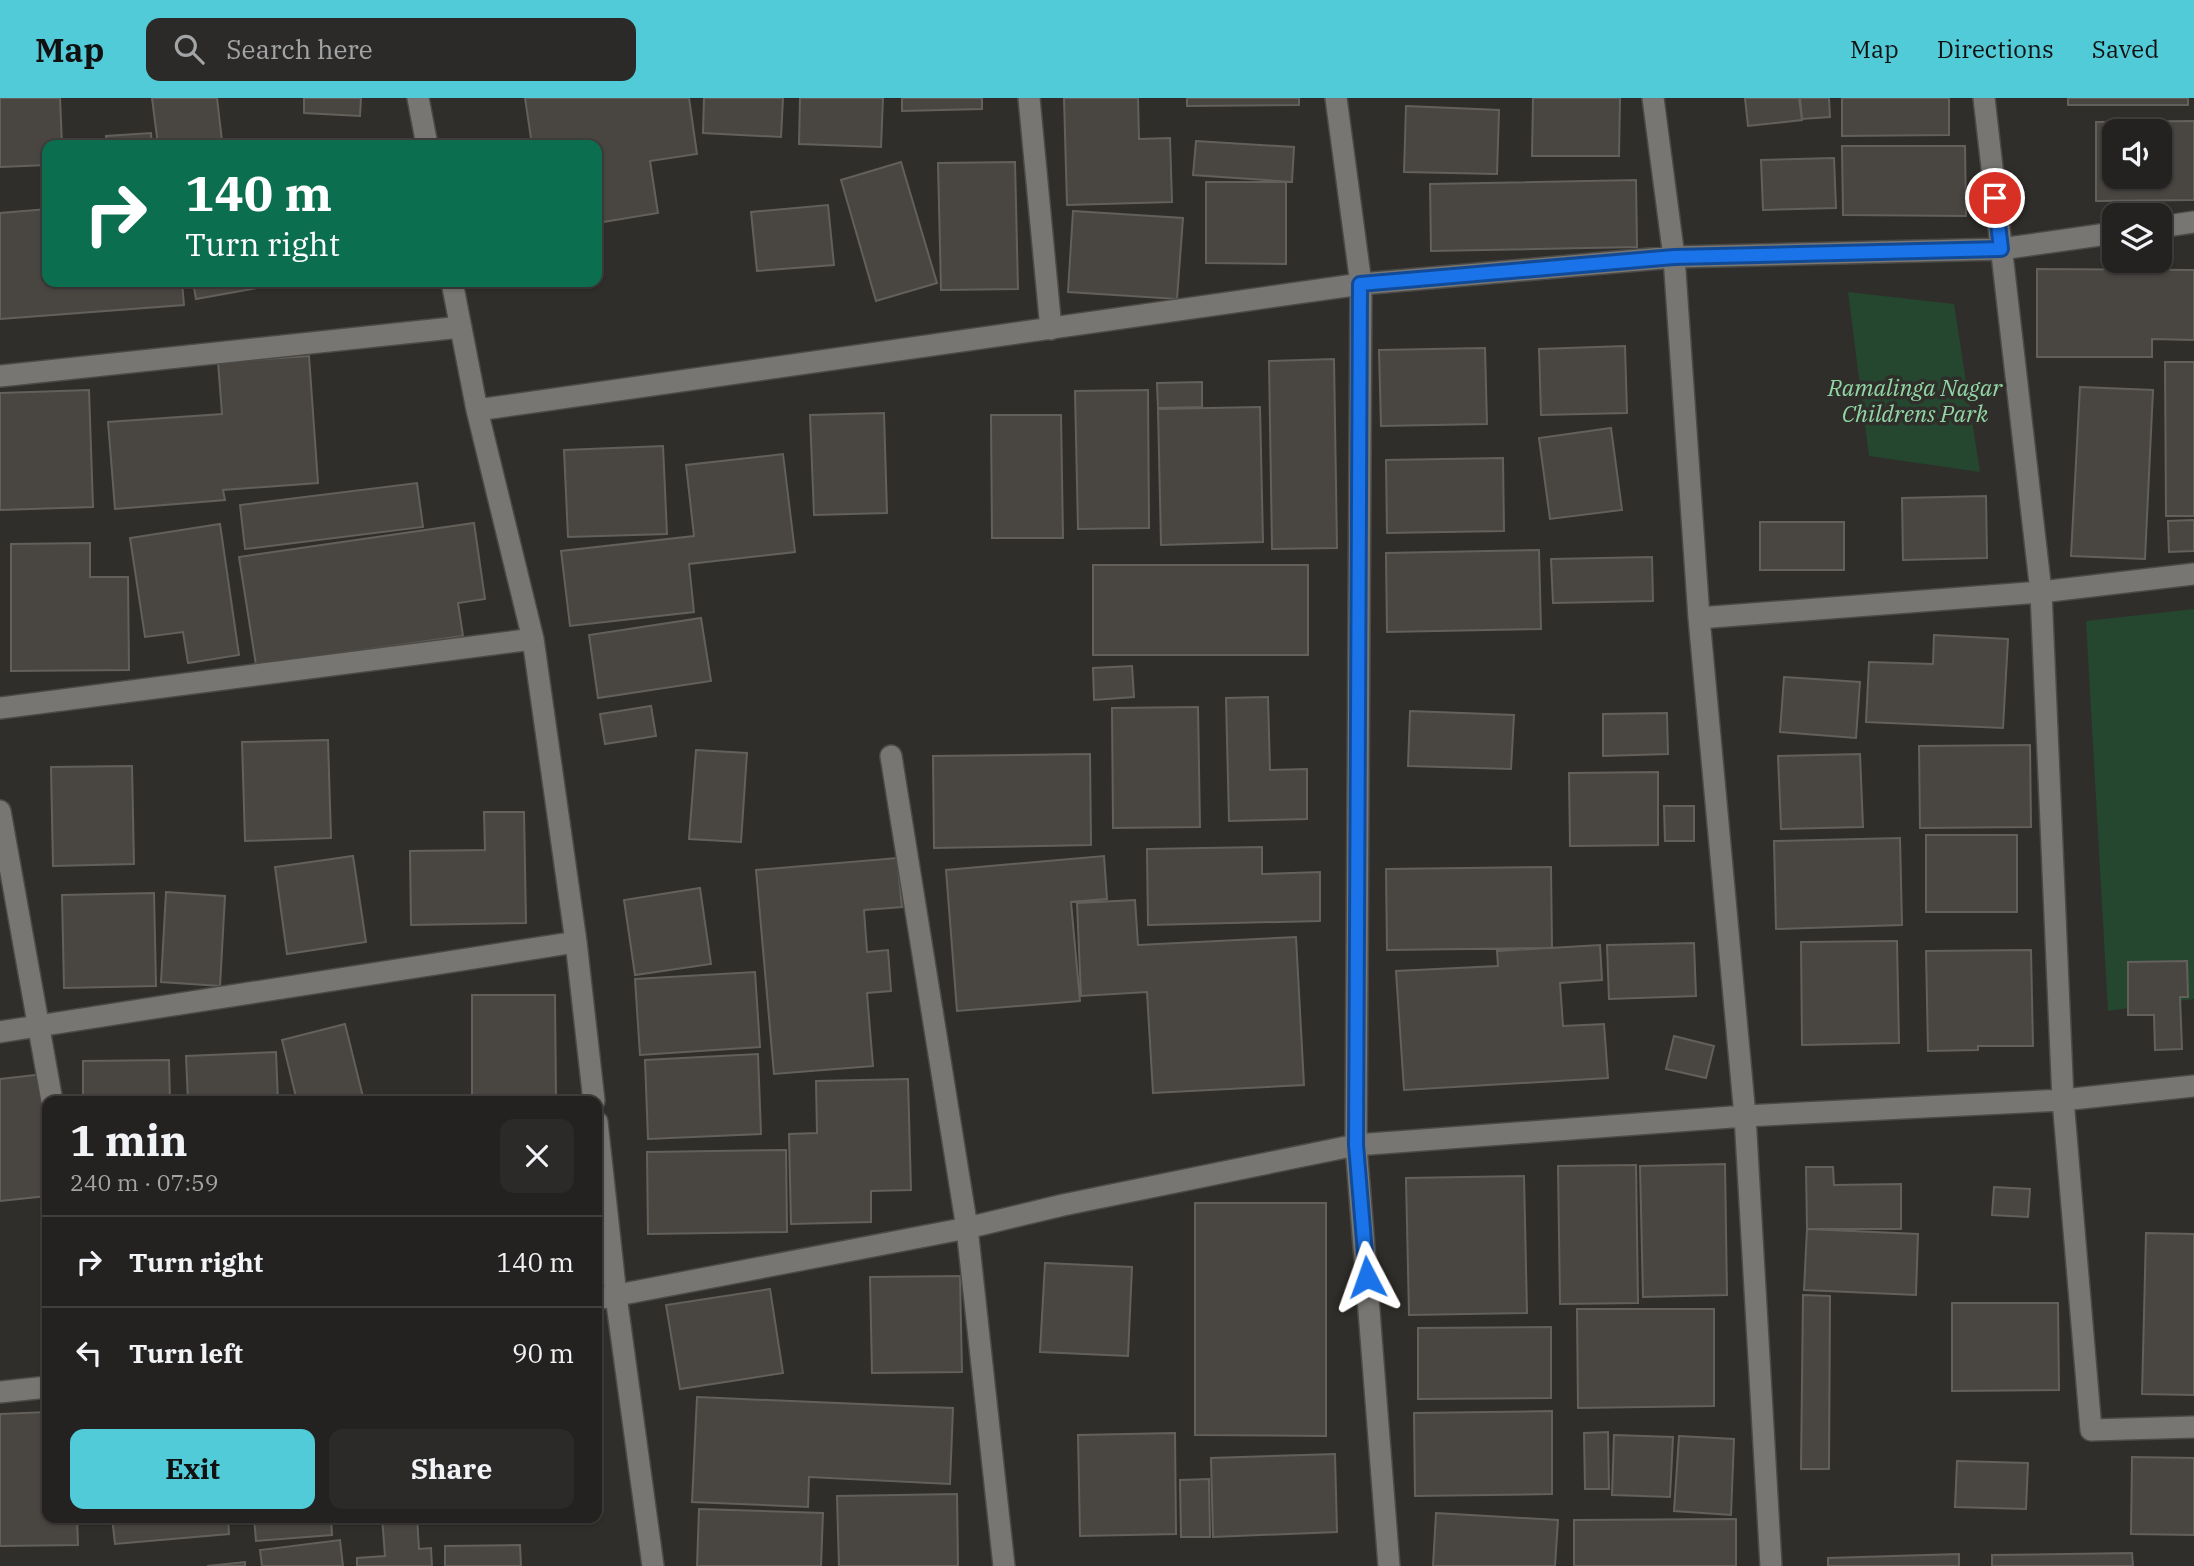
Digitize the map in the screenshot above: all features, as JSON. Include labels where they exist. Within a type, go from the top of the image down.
[{"type":"street","points":[[418,98],[426,140]]},
{"type":"street","points":[[1028,98],[1051,329]]},
{"type":"street","points":[[1336,98],[1360,284],[1356,1145],[1389,1566]]},
{"type":"street","points":[[1653,98],[1674,257],[1699,618],[1745,1116],[1771,1566]]},
{"type":"street","points":[[1983,98],[2041,593],[2063,1100],[2091,1430],[2194,1427]]},
{"type":"street","points":[[2172,225],[2194,222]]},
{"type":"street","points":[[477,410],[1360,284],[1674,257],[2001,249],[2102,235]]},
{"type":"street","points":[[453,287],[477,410],[533,639],[576,942],[593,1096]]},
{"type":"street","points":[[0,376],[461,327]]},
{"type":"street","points":[[1699,618],[2041,593],[2194,574]]},
{"type":"street","points":[[0,708],[533,639]]},
{"type":"street","points":[[891,756],[968,1228],[1004,1566]]},
{"type":"street","points":[[0,811],[51,1096]]},
{"type":"street","points":[[0,1032],[576,942]]},
{"type":"street","points":[[607,1297],[968,1228],[1063,1205],[1356,1145],[1745,1116],[2063,1100],[2194,1086]]},
{"type":"street","points":[[602,1210],[607,1297],[653,1566]]},
{"type":"street","points":[[0,1392],[42,1388]]},
{"type":"green space","name":"Ramalinga Nagar Childrens Park","points":[[1848,292],[1954,304],[1980,472],[1869,456]]},
{"type":"green space","points":[[2194,609],[2194,999],[2108,1011],[2086,621]]},
{"type":"building","points":[[0,98],[60,98],[62,140],[42,140],[42,165],[0,167]]},
{"type":"building","points":[[152,98],[217,98],[222,140],[157,140]]},
{"type":"building","points":[[304,98],[361,98],[360,116],[304,113]]},
{"type":"building","points":[[525,98],[689,98],[697,154],[650,161],[658,213],[602,222],[602,140],[531,140]]},
{"type":"building","points":[[704,98],[783,98],[781,137],[703,133]]},
{"type":"building","points":[[800,98],[883,98],[881,147],[799,144]]},
{"type":"building","points":[[902,98],[982,98],[982,109],[902,111]]},
{"type":"building","points":[[1064,98],[1138,98],[1139,139],[1170,138],[1172,202],[1067,205]]},
{"type":"building","points":[[1187,98],[1299,98],[1299,105],[1187,106]]},
{"type":"building","points":[[1533,98],[1620,98],[1619,156],[1532,156]]},
{"type":"building","points":[[1745,98],[1799,98],[1802,120],[1748,126]]},
{"type":"building","points":[[1800,98],[1829,98],[1830,117],[1802,119]]},
{"type":"building","points":[[1842,98],[1949,98],[1949,135],[1842,136]]},
{"type":"building","points":[[2068,98],[2188,98],[2188,105],[2068,105]]},
{"type":"building","points":[[1406,106],[1499,110],[1497,174],[1404,172]]},
{"type":"building","points":[[2172,121],[2194,121],[2194,200],[2096,201],[2096,122],[2102,122],[2102,189],[2172,189]]},
{"type":"building","points":[[151,133],[152,140],[106,140],[106,136]]},
{"type":"building","points":[[1196,141],[1294,147],[1292,182],[1193,175]]},
{"type":"building","points":[[1842,146],[1965,146],[1966,216],[1843,215]]},
{"type":"building","points":[[1834,158],[1836,208],[1763,210],[1761,160]]},
{"type":"building","points":[[901,162],[937,283],[876,301],[841,180]]},
{"type":"building","points":[[1015,162],[1018,289],[941,290],[938,163]]},
{"type":"building","points":[[1636,180],[1637,247],[1431,251],[1430,184]]},
{"type":"building","points":[[1206,182],[1286,182],[1286,264],[1206,263]]},
{"type":"building","points":[[828,205],[834,265],[757,271],[751,212]]},
{"type":"building","points":[[42,209],[42,287],[182,287],[184,305],[0,319],[0,213]]},
{"type":"building","points":[[1073,211],[1183,218],[1177,299],[1068,292]]},
{"type":"building","points":[[2037,269],[2102,269],[2102,273],[2172,273],[2172,270],[2194,270],[2194,340],[2152,339],[2152,357],[2037,357]]},
{"type":"building","points":[[194,287],[262,287],[196,299]]},
{"type":"building","points":[[1625,346],[1627,413],[1541,415],[1539,349]]},
{"type":"building","points":[[1485,348],[1487,424],[1381,426],[1379,350]]},
{"type":"building","points":[[309,356],[318,483],[223,490],[225,500],[115,509],[108,422],[222,414],[218,362]]},
{"type":"building","points":[[1334,359],[1337,548],[1272,549],[1269,361]]},
{"type":"building","points":[[2165,362],[2194,362],[2194,516],[2166,516]]},
{"type":"building","points":[[1202,382],[1202,407],[1158,408],[1157,383]]},
{"type":"building","points":[[2080,387],[2153,390],[2145,559],[2071,556]]},
{"type":"building","points":[[89,390],[93,507],[0,510],[0,393]]},
{"type":"building","points":[[1148,390],[1149,528],[1078,529],[1075,391]]},
{"type":"building","points":[[1260,407],[1263,542],[1161,545],[1158,409]]},
{"type":"building","points":[[884,413],[887,513],[814,515],[810,415]]},
{"type":"building","points":[[991,415],[1061,415],[1063,538],[992,538]]},
{"type":"building","points":[[1611,428],[1622,510],[1550,519],[1539,438]]},
{"type":"building","points":[[663,446],[667,534],[568,537],[564,450]]},
{"type":"building","points":[[783,454],[795,552],[689,564],[694,612],[570,626],[561,551],[694,536],[686,465]]},
{"type":"building","points":[[1503,458],[1504,531],[1387,533],[1386,460]]},
{"type":"building","points":[[417,483],[423,527],[245,549],[240,505]]},
{"type":"building","points":[[1986,496],[1987,558],[1903,560],[1902,498]]},
{"type":"building","points":[[2194,520],[2194,551],[2169,552],[2168,521]]},
{"type":"building","points":[[1760,522],[1844,522],[1844,570],[1760,570]]},
{"type":"building","points":[[474,523],[485,599],[458,603],[463,636],[256,665],[239,557]]},
{"type":"building","points":[[220,524],[239,655],[188,663],[183,632],[145,637],[130,538]]},
{"type":"building","points":[[90,543],[90,577],[128,577],[129,670],[11,671],[11,544]]},
{"type":"building","points":[[1539,550],[1541,629],[1387,632],[1386,553]]},
{"type":"building","points":[[1652,557],[1653,601],[1553,603],[1551,559]]},
{"type":"building","points":[[1093,565],[1308,565],[1308,655],[1093,655]]},
{"type":"building","points":[[701,618],[711,681],[598,698],[589,635]]},
{"type":"building","points":[[1934,635],[2008,639],[2003,728],[1866,722],[1869,662],[1933,664]]},
{"type":"building","points":[[1132,666],[1134,697],[1094,700],[1093,668]]},
{"type":"building","points":[[1784,677],[1860,682],[1856,738],[1780,732]]},
{"type":"building","points":[[1268,697],[1270,770],[1307,769],[1307,819],[1229,821],[1226,698]]},
{"type":"building","points":[[651,706],[656,736],[605,744],[600,714]]},
{"type":"building","points":[[1198,707],[1200,827],[1113,828],[1112,708]]},
{"type":"building","points":[[1410,711],[1514,715],[1511,769],[1408,766]]},
{"type":"building","points":[[1667,713],[1668,754],[1603,756],[1603,714]]},
{"type":"building","points":[[328,740],[331,838],[245,841],[242,742]]},
{"type":"building","points":[[2030,745],[2031,827],[1920,828],[1919,746]]},
{"type":"building","points":[[696,750],[747,753],[741,842],[689,839]]},
{"type":"building","points":[[1090,754],[1091,845],[934,848],[933,756]]},
{"type":"building","points":[[1860,754],[1863,827],[1781,829],[1778,756]]},
{"type":"building","points":[[132,766],[134,864],[53,866],[51,767]]},
{"type":"building","points":[[1658,772],[1658,845],[1570,846],[1569,773]]},
{"type":"building","points":[[1664,806],[1694,806],[1694,841],[1665,841]]},
{"type":"building","points":[[484,812],[524,812],[526,923],[411,925],[410,851],[485,850]]},
{"type":"building","points":[[1926,835],[2017,835],[2017,912],[1926,912]]},
{"type":"building","points":[[1900,838],[1902,925],[1776,929],[1774,841]]},
{"type":"building","points":[[1262,847],[1262,874],[1320,872],[1320,921],[1148,925],[1147,849]]},
{"type":"building","points":[[353,856],[366,942],[287,954],[275,867]]},
{"type":"building","points":[[1104,856],[1107,899],[1071,902],[1080,1001],[957,1011],[946,870]]},
{"type":"building","points":[[897,858],[902,907],[864,910],[867,952],[888,950],[891,991],[867,993],[873,1066],[774,1074],[756,870]]},
{"type":"building","points":[[1551,867],[1552,948],[1387,950],[1386,869]]},
{"type":"building","points":[[700,888],[711,964],[635,975],[624,900]]},
{"type":"building","points":[[166,892],[225,896],[220,986],[161,982]]},
{"type":"building","points":[[154,893],[156,986],[64,988],[62,895]]},
{"type":"building","points":[[1135,900],[1138,945],[1296,937],[1304,1085],[1153,1093],[1147,992],[1081,996],[1077,903]]},
{"type":"building","points":[[1897,941],[1899,1043],[1802,1045],[1801,942]]},
{"type":"building","points":[[1694,943],[1696,996],[1609,999],[1607,945]]},
{"type":"building","points":[[1600,945],[1602,980],[1560,983],[1563,1026],[1604,1024],[1608,1078],[1404,1090],[1396,971],[1498,966],[1497,951]]},
{"type":"building","points":[[2031,950],[2033,1046],[1978,1046],[1978,1050],[1928,1051],[1926,951]]},
{"type":"building","points":[[2187,961],[2188,997],[2180,997],[2182,1049],[2155,1050],[2154,1015],[2128,1015],[2128,962]]},
{"type":"building","points":[[755,972],[760,1047],[640,1055],[635,979]]},
{"type":"building","points":[[472,995],[555,995],[556,1096],[472,1096]]},
{"type":"building","points":[[345,1024],[363,1096],[296,1096],[282,1040]]},
{"type":"building","points":[[1674,1036],[1714,1046],[1706,1078],[1666,1069]]},
{"type":"building","points":[[276,1052],[278,1096],[188,1096],[186,1056]]},
{"type":"building","points":[[758,1054],[761,1134],[648,1139],[645,1060]]},
{"type":"building","points":[[169,1060],[170,1096],[83,1096],[83,1061]]},
{"type":"building","points":[[43,1074],[45,1096],[42,1096],[42,1197],[0,1201],[0,1079]]},
{"type":"building","points":[[908,1079],[911,1190],[871,1191],[871,1222],[791,1224],[789,1134],[817,1133],[816,1081]]},
{"type":"building","points":[[786,1150],[787,1232],[648,1234],[647,1152]]},
{"type":"building","points":[[1725,1164],[1727,1295],[1643,1297],[1640,1166]]},
{"type":"building","points":[[1636,1165],[1638,1303],[1560,1304],[1558,1166]]},
{"type":"building","points":[[1806,1167],[1833,1167],[1834,1185],[1901,1184],[1901,1229],[1807,1229]]},
{"type":"building","points":[[1524,1176],[1527,1313],[1409,1315],[1406,1178]]},
{"type":"building","points":[[1994,1187],[2030,1189],[2028,1217],[1992,1215]]},
{"type":"building","points":[[1195,1203],[1326,1203],[1326,1436],[1195,1435]]},
{"type":"building","points":[[1807,1229],[1918,1234],[1916,1295],[1804,1290]]},
{"type":"building","points":[[2146,1233],[2194,1234],[2194,1395],[2142,1394]]},
{"type":"building","points":[[1045,1263],[1132,1267],[1128,1356],[1040,1352]]},
{"type":"building","points":[[960,1276],[962,1372],[872,1373],[870,1277]]},
{"type":"building","points":[[770,1289],[783,1373],[680,1389],[666,1305]]},
{"type":"building","points":[[1803,1295],[1830,1296],[1829,1469],[1801,1469]]},
{"type":"building","points":[[1952,1303],[2058,1303],[2059,1390],[1952,1391]]},
{"type":"building","points":[[1577,1309],[1714,1309],[1714,1406],[1578,1408]]},
{"type":"building","points":[[1551,1327],[1551,1398],[1418,1399],[1418,1328]]},
{"type":"building","points":[[697,1397],[953,1408],[950,1484],[809,1477],[808,1507],[692,1502]]},
{"type":"building","points":[[1552,1411],[1552,1494],[1415,1496],[1414,1413]]},
{"type":"building","points":[[42,1412],[42,1523],[77,1523],[78,1545],[0,1546],[0,1414]]},
{"type":"building","points":[[1608,1432],[1609,1489],[1585,1489],[1584,1433]]},
{"type":"building","points":[[1175,1433],[1176,1534],[1080,1536],[1078,1435]]},
{"type":"building","points":[[1614,1435],[1673,1437],[1670,1497],[1612,1495]]},
{"type":"building","points":[[1679,1436],[1734,1439],[1731,1515],[1674,1511]]},
{"type":"building","points":[[1335,1454],[1337,1532],[1213,1537],[1211,1458]]},
{"type":"building","points":[[2132,1457],[2194,1458],[2194,1535],[2131,1534]]},
{"type":"building","points":[[1957,1461],[2028,1463],[2026,1509],[1955,1507]]},
{"type":"building","points":[[1209,1479],[1210,1537],[1181,1537],[1180,1480]]},
{"type":"building","points":[[957,1494],[958,1566],[839,1566],[837,1496]]},
{"type":"building","points":[[699,1509],[823,1513],[821,1566],[697,1566]]},
{"type":"building","points":[[1436,1513],[1558,1520],[1555,1566],[1433,1566]]},
{"type":"building","points":[[1736,1519],[1736,1566],[1574,1566],[1574,1520]]},
{"type":"building","points":[[113,1523],[228,1523],[229,1534],[115,1544]]},
{"type":"building","points":[[254,1523],[331,1523],[332,1535],[256,1541]]},
{"type":"building","points":[[382,1523],[417,1523],[419,1549],[431,1548],[432,1566],[357,1566],[357,1558],[385,1556]]},
{"type":"building","points":[[340,1540],[343,1566],[262,1566],[260,1550]]},
{"type":"building","points":[[520,1545],[521,1566],[445,1566],[445,1546]]},
{"type":"building","points":[[2132,1553],[2133,1566],[1992,1566],[1992,1555]]},
{"type":"building","points":[[1959,1554],[1959,1566],[1828,1566],[1828,1558]]},
{"type":"building","points":[[245,1562],[245,1566],[207,1566]]},
{"type":"route","points":[[1367,1277],[1356,1145],[1360,284],[1674,257],[2001,249],[1995,198]]}]
